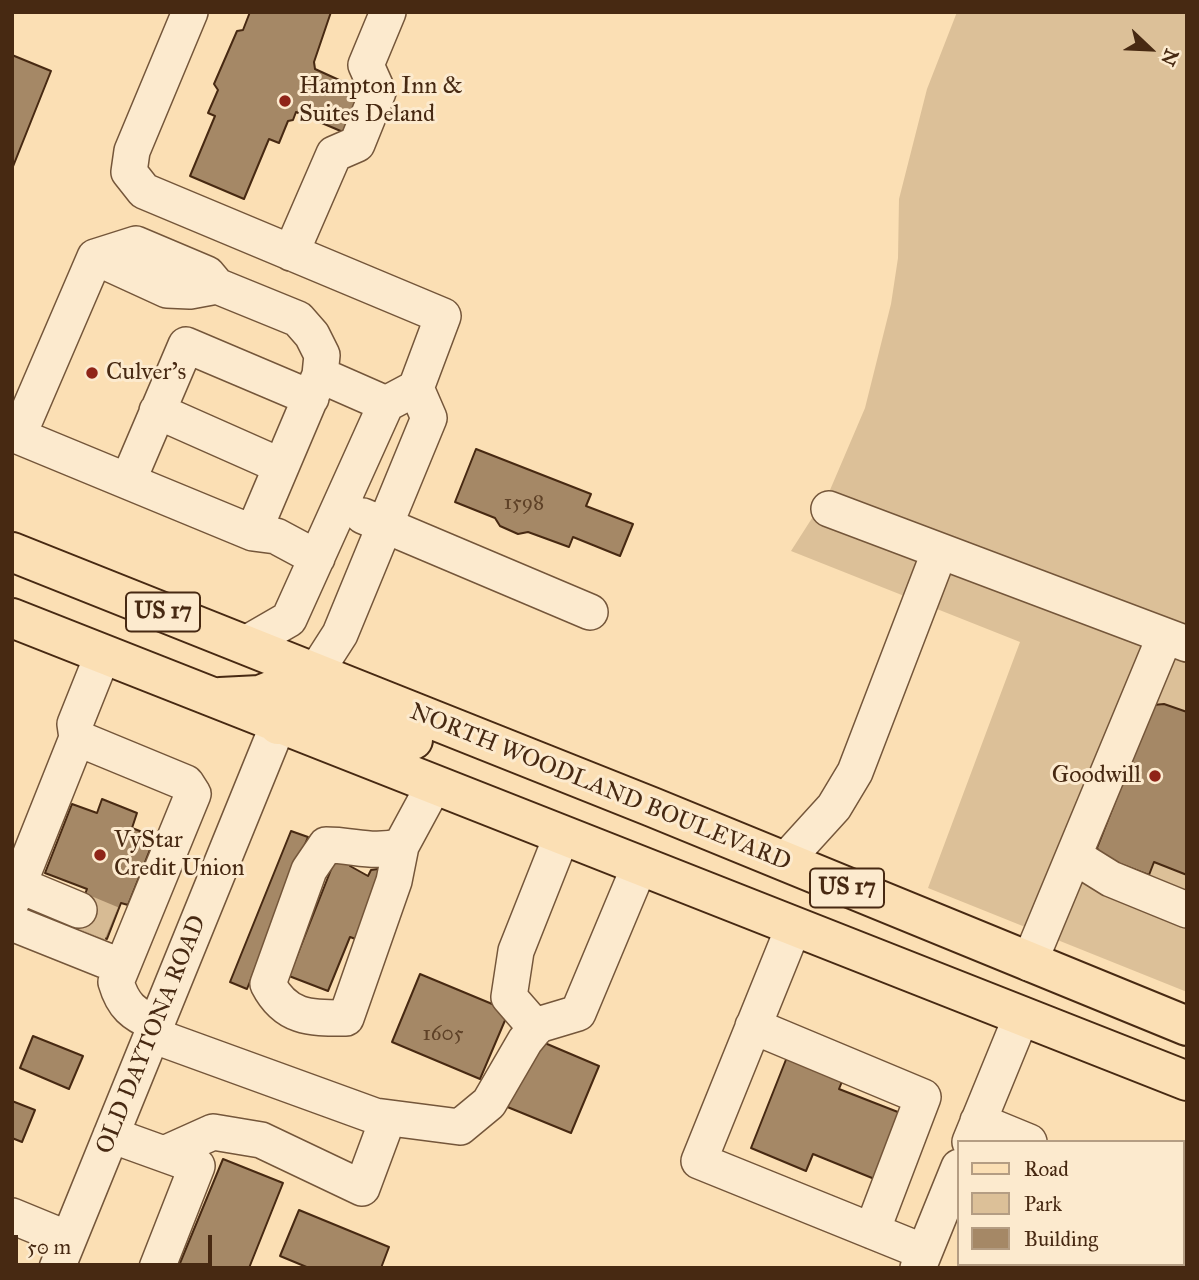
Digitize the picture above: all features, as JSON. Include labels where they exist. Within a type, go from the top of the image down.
[{"type":"main road","name":"NORTH WOODLAND BOULEVARD","points":[[19,557],[552,768],[1187,1026]]},
{"type":"main road","name":"US 17","points":[[12,618],[1187,1081]]},
{"type":"main road","points":[[211,698],[260,695],[315,673]]},
{"type":"main road","points":[[278,725],[310,710],[334,710],[437,749],[552,768]]},
{"type":"main road","points":[[941,983],[996,984],[1016,978],[1030,963]]},
{"type":"main road","points":[[1022,1015],[1048,1002],[1069,999],[1142,1009]]},
{"type":"street","points":[[190,12],[132,151],[128,172],[144,191],[443,316],[416,388],[386,404],[289,619],[244,645]]},
{"type":"street","points":[[291,253],[334,154],[357,144],[366,123],[378,92],[366,65],[388,12]]},
{"type":"street","points":[[253,533],[316,387],[322,355],[312,335],[298,319],[217,286],[190,292],[167,290],[95,257],[18,436],[253,533],[276,536],[317,558]]},
{"type":"street","points":[[128,481],[186,345],[316,387],[386,404]]},
{"type":"street","points":[[315,673],[340,634],[429,418],[416,388]]},
{"type":"street","points":[[157,411],[281,466]]},
{"type":"street","points":[[340,507],[590,612]]},
{"type":"street","points":[[829,509],[939,553],[1176,640],[1074,856],[1030,963]]},
{"type":"street","points":[[785,862],[834,807],[857,766],[939,553]]},
{"type":"street","points":[[79,910],[15,893],[77,738],[75,724],[103,654]]},
{"type":"street","name":"OLD DAYTONA ROAD","points":[[62,1254],[278,725]]},
{"type":"street","points":[[77,738],[186,783],[193,794],[124,928],[122,967],[116,982],[121,1000],[154,1029],[375,1116],[460,1127],[489,1103],[536,1028],[578,1013],[640,865]]},
{"type":"street","points":[[401,846],[379,852],[345,845],[327,845],[309,870],[268,984],[277,1001],[307,1018],[346,1018],[394,881],[401,846],[434,785]]},
{"type":"street","points":[[536,1028],[509,997],[516,951],[562,835]]},
{"type":"street","points":[[1074,856],[1111,879],[1187,909]]},
{"type":"street","points":[[12,923],[122,967]]},
{"type":"street","points":[[794,926],[699,1161],[872,1231],[921,1260],[958,1169]]},
{"type":"street","points":[[1018,1140],[974,1132],[1022,1015]]},
{"type":"street","points":[[753,1026],[923,1097],[872,1231]]},
{"type":"street","points":[[164,1154],[213,1132],[261,1140],[362,1188],[388,1118]]},
{"type":"street","points":[[111,1135],[197,1166],[156,1268]]},
{"type":"street","points":[[12,1216],[62,1254]]},
{"type":"green space","points":[[957,12],[1187,12],[1187,992],[928,888],[1020,642],[791,551],[830,490],[865,408],[891,304],[898,258],[899,199],[927,89]]},
{"type":"building","name":"Hampton Inn & Suites Deland","points":[[250,12],[331,12],[314,62],[315,69],[361,90],[343,132],[296,112],[293,120],[288,121],[279,143],[269,139],[244,199],[190,176],[215,116],[208,113],[218,90],[214,84],[237,31],[243,30]]},
{"type":"building","points":[[12,55],[51,71],[12,169]]},
{"type":"building","points":[[476,449],[591,494],[586,506],[633,524],[620,556],[573,537],[569,547],[528,532],[518,534],[500,526],[495,518],[455,502]]},
{"type":"building","name":"Goodwill","points":[[1164,704],[1187,712],[1187,875],[1154,862],[1149,875],[1102,857],[1097,848],[1153,705]]},
{"type":"building","name":"VyStar Credit Union","points":[[102,799],[137,813],[132,828],[155,837],[128,905],[121,903],[107,939],[73,925],[87,889],[45,873],[72,804],[97,813]]},
{"type":"building","points":[[291,831],[308,837],[247,989],[230,982]]},
{"type":"building","points":[[336,857],[351,862],[350,866],[368,876],[371,870],[378,869],[385,875],[361,941],[350,937],[328,991],[289,976]]},
{"type":"building","points":[[420,974],[509,1011],[480,1079],[392,1042]]},
{"type":"building","points":[[33,1036],[83,1056],[69,1089],[20,1068]]},
{"type":"building","points":[[533,1038],[599,1066],[571,1133],[505,1106]]},
{"type":"building","points":[[789,1052],[845,1074],[839,1089],[903,1114],[877,1180],[813,1154],[806,1171],[751,1148]]},
{"type":"building","points":[[12,1101],[35,1110],[22,1142],[12,1138]]},
{"type":"building","points":[[223,1159],[283,1183],[249,1268],[178,1268]]},
{"type":"building","points":[[299,1210],[389,1247],[381,1268],[309,1268],[280,1256]]},
{"type":"tunnel","points":[[79,910],[113,924]]},
{"type":"place","name":"Hampton Inn & Suites Deland","points":[[285,101]]},
{"type":"place","name":"Culver's","points":[[92,373]]},
{"type":"place","name":"Goodwill","points":[[1155,776]]},
{"type":"place","name":"VyStar Credit Union","points":[[100,855]]}]
